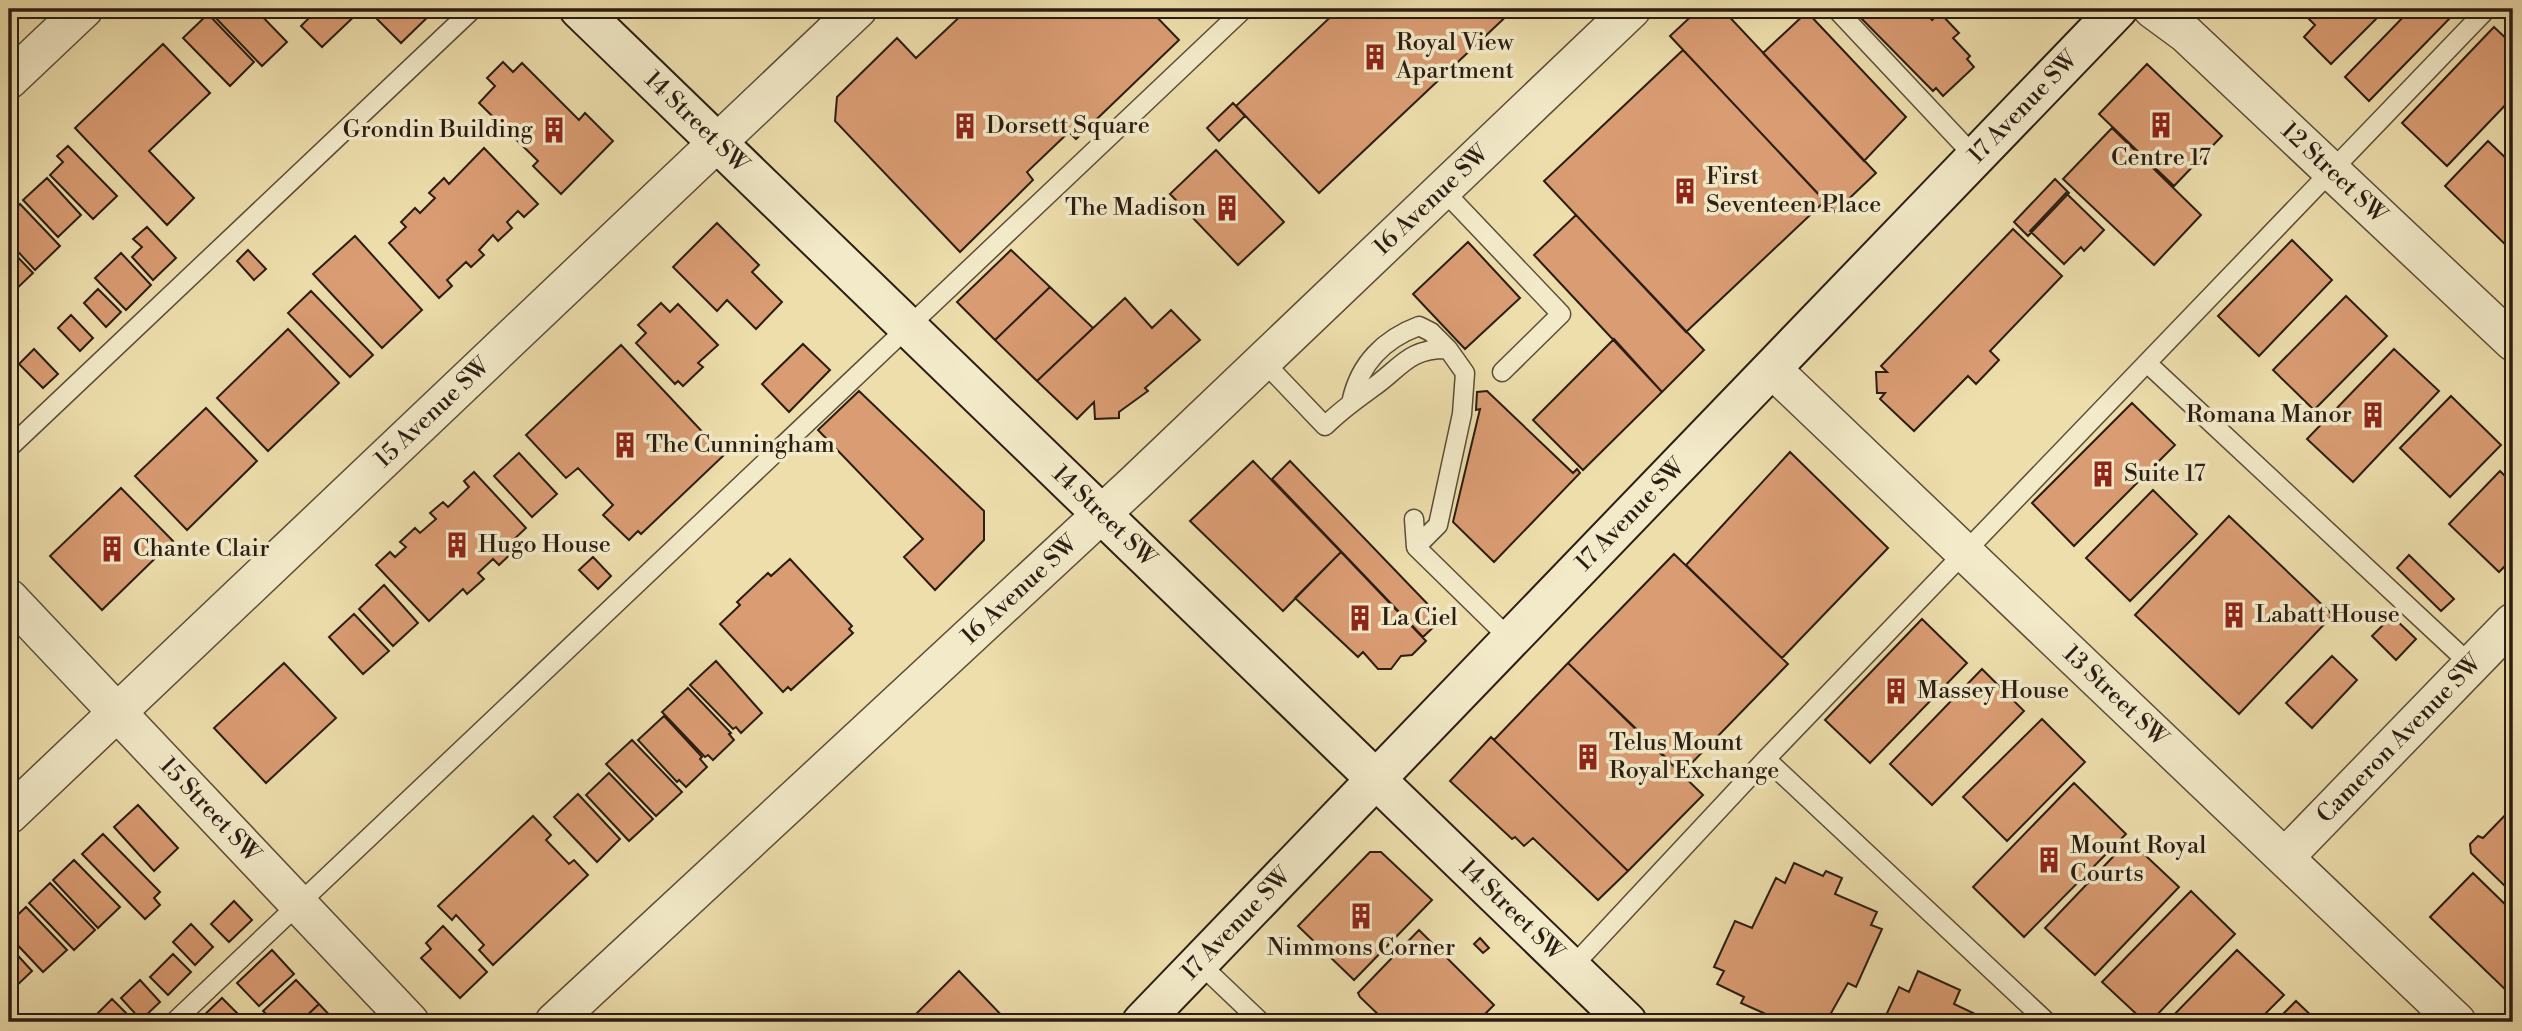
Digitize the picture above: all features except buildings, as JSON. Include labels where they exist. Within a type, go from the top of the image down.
[{"type":"main road","name":"14 Street SW","points":[[579,9],[1627,1022]]},
{"type":"main road","name":"17 Avenue SW","points":[[1142,1022],[2118,9]]},
{"type":"street","points":[[9,80],[84,9]]},
{"type":"street","name":"15 Avenue SW","points":[[9,815],[858,9]]},
{"type":"street","name":"16 Avenue SW","points":[[554,1022],[1101,514],[1632,9]]},
{"type":"street","name":"12 Street SW","points":[[2152,9],[2186,34],[2513,342]]},
{"type":"street","name":"13 Street SW","points":[[1772,369],[2458,1022]]},
{"type":"street","name":"15 Street SW","points":[[9,598],[410,1022]]},
{"type":"street","name":"Cameron Avenue SW","points":[[2286,856],[2513,622]]},
{"type":"lane","points":[[9,448],[473,9]]},
{"type":"lane","points":[[174,1022],[1244,9]]},
{"type":"lane","points":[[1836,9],[1975,156]]},
{"type":"lane","points":[[1571,968],[1766,759],[2487,9]]},
{"type":"lane","points":[[1442,189],[1561,314],[1502,372]]},
{"type":"lane","points":[[1352,399],[1357,377],[1368,362],[1402,332],[1419,326],[1431,332],[1448,349],[1465,373],[1462,414],[1438,525],[1416,547]]},
{"type":"lane","points":[[1262,360],[1325,426],[1352,399],[1373,388],[1414,353],[1448,349]]},
{"type":"lane","points":[[2147,363],[2471,665]]},
{"type":"lane","points":[[1414,519],[1416,547],[1511,640]]},
{"type":"lane","points":[[1766,759],[2047,1022]]},
{"type":"lane","points":[[1199,963],[1261,1022]]},
{"type":"place","name":"Royal View Apartment","points":[[1375,57]]},
{"type":"place","name":"Centre 17","points":[[2161,125]]},
{"type":"place","name":"Dorsett Square","points":[[965,126]]},
{"type":"place","name":"Grondin Building","points":[[554,130]]},
{"type":"place","name":"First Seventeen Place","points":[[1685,191]]},
{"type":"place","name":"The Madison","points":[[1227,208]]},
{"type":"place","name":"Romana Manor","points":[[2373,415]]},
{"type":"place","name":"The Cunningham","points":[[625,445]]},
{"type":"place","name":"Suite 17","points":[[2103,474]]},
{"type":"place","name":"Hugo House","points":[[457,545]]},
{"type":"place","name":"Chante Clair","points":[[112,549]]},
{"type":"place","name":"Labatt House","points":[[2234,615]]},
{"type":"place","name":"La Ciel","points":[[1360,618]]},
{"type":"place","name":"Massey House","points":[[1896,691]]},
{"type":"place","name":"Telus Mount Royal Exchange","points":[[1588,757]]},
{"type":"place","name":"Mount Royal Courts","points":[[2049,860]]},
{"type":"place","name":"Nimmons Corner","points":[[1361,916]]}]
